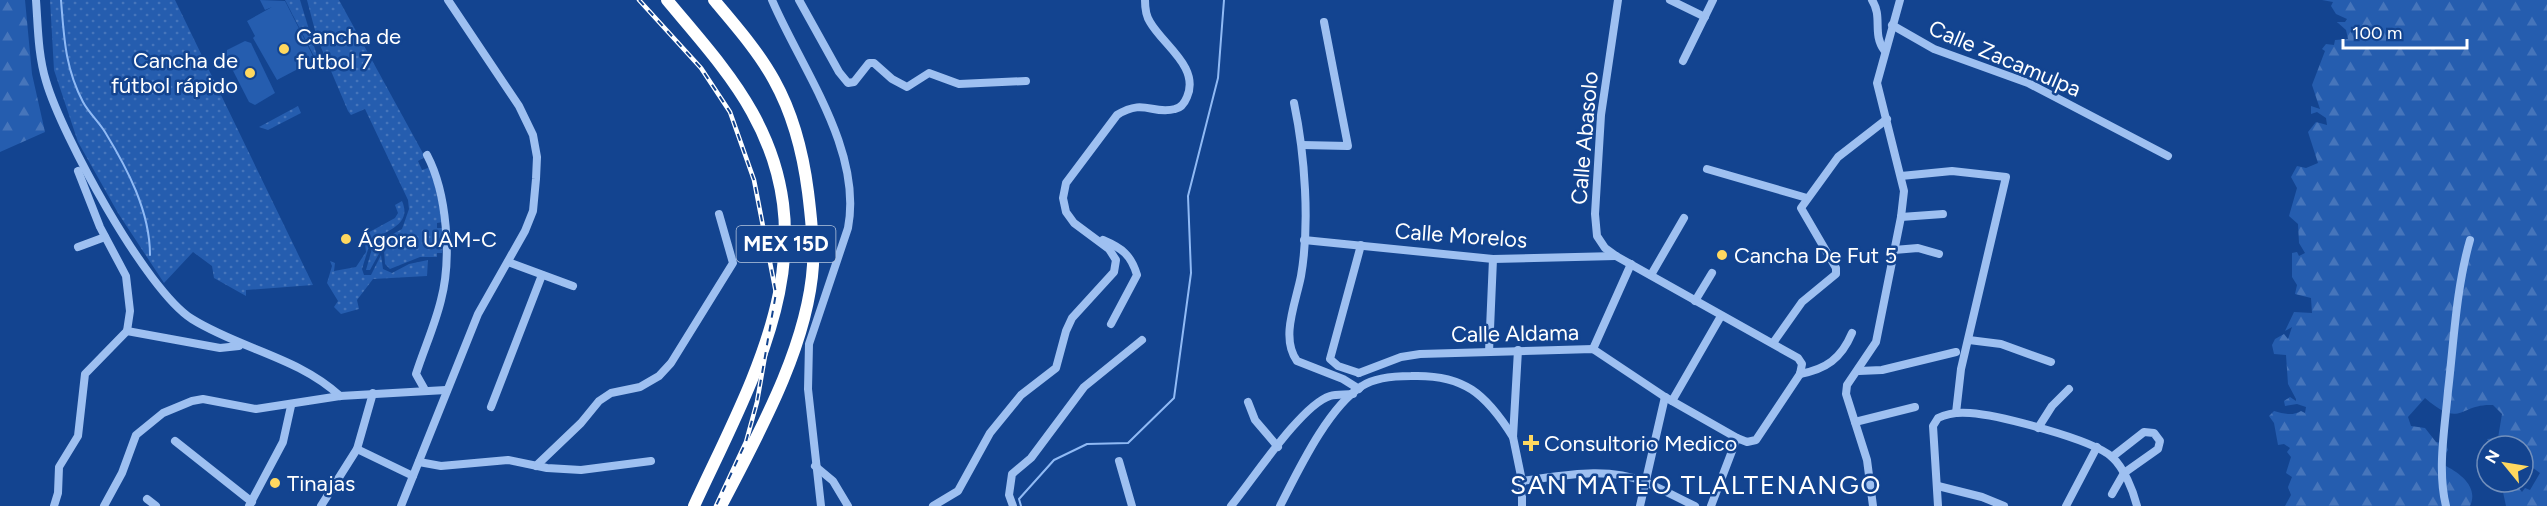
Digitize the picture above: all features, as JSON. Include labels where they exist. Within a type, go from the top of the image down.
[{"type":"highway","name":"MEX 15D","points":[[667,0],[738,88],[753,114],[777,175],[784,213],[784,270],[773,319],[749,386],[694,506]]},
{"type":"highway","name":"MEX 15D","points":[[714,0],[756,51],[789,111],[806,174],[813,250],[808,296],[790,358],[771,405],[721,506]]},
{"type":"street","points":[[36,0],[42,62],[53,102],[118,226],[173,303],[197,322],[242,345],[293,363],[328,385],[340,396]]},
{"type":"street","points":[[401,506],[478,314],[508,262],[533,211],[537,157],[534,135],[519,106],[448,0]]},
{"type":"street","points":[[772,0],[823,99],[845,164],[850,188],[852,209],[848,228],[809,344],[808,389],[821,506]]},
{"type":"street","points":[[799,0],[820,34],[838,72],[848,83],[854,82],[868,63],[874,63],[892,79],[908,87],[929,73],[959,84],[1026,81]]},
{"type":"street","points":[[1111,324],[1137,275],[1132,259],[1118,246],[1097,238],[1074,223],[1066,213],[1063,198],[1066,183],[1116,115],[1128,108],[1138,106],[1174,109],[1185,103],[1190,90],[1188,71],[1149,21],[1145,0]]},
{"type":"street","name":"Calle Abasolo","points":[[1618,0],[1601,115],[1595,214],[1597,236],[1605,248],[1616,256],[1798,358],[1801,372]]},
{"type":"street","points":[[1670,0],[1704,17]]},
{"type":"street","points":[[1683,62],[1713,0]]},
{"type":"street","points":[[1872,0],[1880,16],[1876,35],[1884,50]]},
{"type":"street","points":[[1873,506],[1867,460],[1846,394],[1847,385],[1876,342],[1901,216],[1904,191],[1877,83],[1884,50],[1900,0]]},
{"type":"street","points":[[1302,145],[1348,146],[1324,22]]},
{"type":"street","name":"Calle Zacamulpa","points":[[1892,25],[1934,50],[2028,83],[2168,156]]},
{"type":"street","points":[[1294,103],[1302,145],[1304,240],[1301,276],[1290,332],[1293,356],[1297,361],[1343,379],[1358,389]]},
{"type":"street","points":[[1773,343],[1802,302],[1836,274],[1836,268],[1802,208],[1807,198],[1838,157],[1887,119]]},
{"type":"street","points":[[425,390],[416,374],[442,298],[446,220],[436,172],[427,155]]},
{"type":"street","points":[[1707,169],[1807,198]]},
{"type":"street","points":[[54,506],[58,493],[59,467],[78,436],[85,374],[127,331],[130,311],[126,276],[105,237],[78,171]]},
{"type":"street","points":[[1901,176],[1952,171],[2006,177],[1961,369],[1956,413]]},
{"type":"street","points":[[536,466],[581,423],[599,401],[611,393],[640,387],[659,376],[671,363],[733,263],[719,214]]},
{"type":"street","points":[[1901,216],[1943,214]]},
{"type":"street","points":[[1651,275],[1684,218]]},
{"type":"street","points":[[78,247],[105,237]]},
{"type":"street","points":[[933,506],[958,491],[982,444],[1022,395],[1056,368],[1072,318],[1114,272],[1116,260],[1097,238]]},
{"type":"street","name":"Calle Morelos","points":[[1304,240],[1493,259],[1616,256]]},
{"type":"street","points":[[2446,506],[2443,495],[2444,432],[2460,276],[2470,240]]},
{"type":"street","points":[[1280,506],[1329,419],[1358,389],[1359,373],[1338,366],[1330,359],[1361,245]]},
{"type":"street","points":[[1894,250],[1918,248],[1940,254]]},
{"type":"street","points":[[1490,352],[1493,259]]},
{"type":"street","points":[[508,262],[573,286]]},
{"type":"street","points":[[1593,350],[1631,264]]},
{"type":"street","points":[[1695,301],[1712,273]]},
{"type":"street","points":[[491,407],[542,274]]},
{"type":"street","points":[[1640,506],[1643,481],[1669,399],[1721,316]]},
{"type":"street","points":[[127,331],[220,348],[242,345]]},
{"type":"street","points":[[1801,372],[1824,368],[1837,357],[1852,333]]},
{"type":"street","points":[[1013,506],[1009,495],[1012,474],[1031,458],[1084,387],[1142,340]]},
{"type":"street","points":[[1969,340],[2001,344],[2052,362]]},
{"type":"street","points":[[1518,350],[1513,437],[1522,481],[1522,506]]},
{"type":"street","name":"Calle Aldama","points":[[1359,373],[1401,357],[1444,352],[1593,350],[1669,399],[1747,442],[1756,441],[1801,372]]},
{"type":"street","points":[[1859,370],[1882,370],[1956,352]]},
{"type":"street","points":[[1231,506],[1310,409],[1329,397],[1398,376],[1440,376],[1460,382],[1492,405],[1513,437]]},
{"type":"street","points":[[2038,428],[2052,406],[2069,389]]},
{"type":"street","points":[[104,506],[122,473],[136,435],[163,413],[192,401],[203,399],[256,409],[340,396],[446,390]]},
{"type":"street","points":[[321,506],[357,449],[373,393]]},
{"type":"street","points":[[1248,402],[1255,420],[1278,447]]},
{"type":"street","points":[[175,441],[251,504],[283,442],[291,405]]},
{"type":"street","points":[[1855,422],[1915,407]]},
{"type":"street","points":[[1938,506],[1933,426],[1938,418],[1956,413],[1973,413],[2038,428],[2097,447],[2112,457],[2124,473],[2137,506]]},
{"type":"street","points":[[2112,457],[2144,432],[2154,433],[2160,441],[2158,449],[2124,473],[2112,494]]},
{"type":"street","points":[[1711,506],[1737,438]]},
{"type":"street","points":[[2066,506],[2097,447]]},
{"type":"street","points":[[357,449],[413,476]]},
{"type":"street","points":[[419,462],[441,466],[508,460],[536,466],[593,470],[651,461]]},
{"type":"street","points":[[1119,461],[1131,506]]},
{"type":"street","points":[[815,466],[832,481],[848,506]]},
{"type":"street","points":[[1522,481],[1588,473],[1608,473],[1643,481],[1695,506]]},
{"type":"street","points":[[1938,486],[1982,497],[2004,506]]},
{"type":"street","points":[[147,499],[156,506]]},
{"type":"green space","points":[[0,0],[25,0],[32,74],[45,132],[0,152]]},
{"type":"green space","points":[[50,0],[175,0],[313,285],[246,290],[246,296],[214,278],[212,266],[193,252],[164,283],[118,213],[78,142],[54,70]]},
{"type":"green space","name":"Cancha de futbol 7","points":[[260,0],[285,1],[315,60],[277,80],[253,38],[255,36],[247,21],[272,7],[265,10]]},
{"type":"green space","points":[[285,0],[300,0],[318,59],[316,60]]},
{"type":"green space","points":[[307,0],[339,0],[425,157],[418,161],[422,170],[431,167],[443,222],[437,223],[437,228],[443,228],[442,253],[437,253],[437,257],[420,257],[390,269],[385,264],[384,250],[381,250],[370,270],[366,270],[373,245],[402,229],[409,209],[408,200],[365,109],[351,115],[348,111],[317,38]]},
{"type":"green space","points":[[2322,0],[2547,0],[2547,506],[2506,506],[2503,494],[2535,494],[2535,482],[2540,473],[2535,469],[2535,434],[2499,434],[2502,414],[2493,405],[2482,405],[2454,414],[2446,412],[2425,398],[2408,417],[2411,426],[2425,428],[2436,442],[2446,444],[2448,450],[2444,456],[2444,465],[2462,476],[2470,487],[2472,499],[2470,506],[2285,506],[2291,495],[2288,487],[2292,477],[2286,473],[2291,457],[2287,452],[2290,448],[2284,444],[2278,445],[2274,423],[2269,416],[2274,411],[2288,414],[2301,411],[2305,413],[2306,407],[2297,404],[2285,406],[2284,401],[2290,397],[2296,401],[2296,399],[2288,384],[2286,355],[2274,354],[2272,345],[2275,339],[2284,334],[2288,339],[2292,327],[2285,331],[2294,312],[2312,313],[2311,298],[2295,294],[2297,285],[2292,277],[2292,253],[2297,252],[2299,256],[2305,253],[2299,243],[2298,224],[2289,216],[2297,188],[2291,177],[2297,166],[2306,168],[2318,163],[2308,132],[2316,122],[2327,125],[2326,118],[2317,112],[2311,114],[2311,106],[2320,109],[2312,85],[2325,51],[2322,49],[2326,44],[2334,45],[2335,40],[2348,39],[2346,30],[2337,22],[2345,22],[2347,19],[2336,14],[2331,6],[2333,2]]},
{"type":"green space","name":"Cancha de fútbol rápido","points":[[245,41],[251,43],[275,93],[255,105],[249,102],[226,57],[227,50]]},
{"type":"green space","points":[[298,106],[301,113],[268,130],[259,127]]},
{"type":"green space","points":[[402,201],[404,216],[400,222],[370,243],[362,269],[364,275],[371,275],[381,255],[383,269],[392,273],[409,264],[428,260],[427,276],[373,279],[357,300],[359,309],[341,314],[334,307],[338,301],[327,283],[332,266],[330,261],[335,263],[334,271],[356,267],[366,252],[364,235],[395,218],[398,213],[395,205]]},
{"type":"waterway","points":[[61,0],[66,52],[72,77],[83,102],[113,146],[136,190],[146,222],[150,255]]},
{"type":"waterway","points":[[1021,506],[1019,499],[1054,460],[1087,444],[1128,443],[1174,398],[1191,273],[1188,196],[1218,78],[1224,0]]},
{"type":"railway","points":[[639,0],[701,68],[730,112],[754,180],[776,293],[757,402],[746,442],[716,506]]},
{"type":"place","name":"Cancha de futbol 7","points":[[284,49]]},
{"type":"place","name":"Cancha de fútbol rápido","points":[[250,73]]},
{"type":"place","name":"Ágora UAM-C","points":[[346,239]]},
{"type":"place","name":"Cancha De Fut 5","points":[[1722,255]]},
{"type":"place","name":"Consultorio Medico","points":[[1531,443]]},
{"type":"place","name":"Tinajas","points":[[275,483]]},
{"type":"district","name":"SAN MATEO TLALTENANGO","points":[[1696,485]]}]
